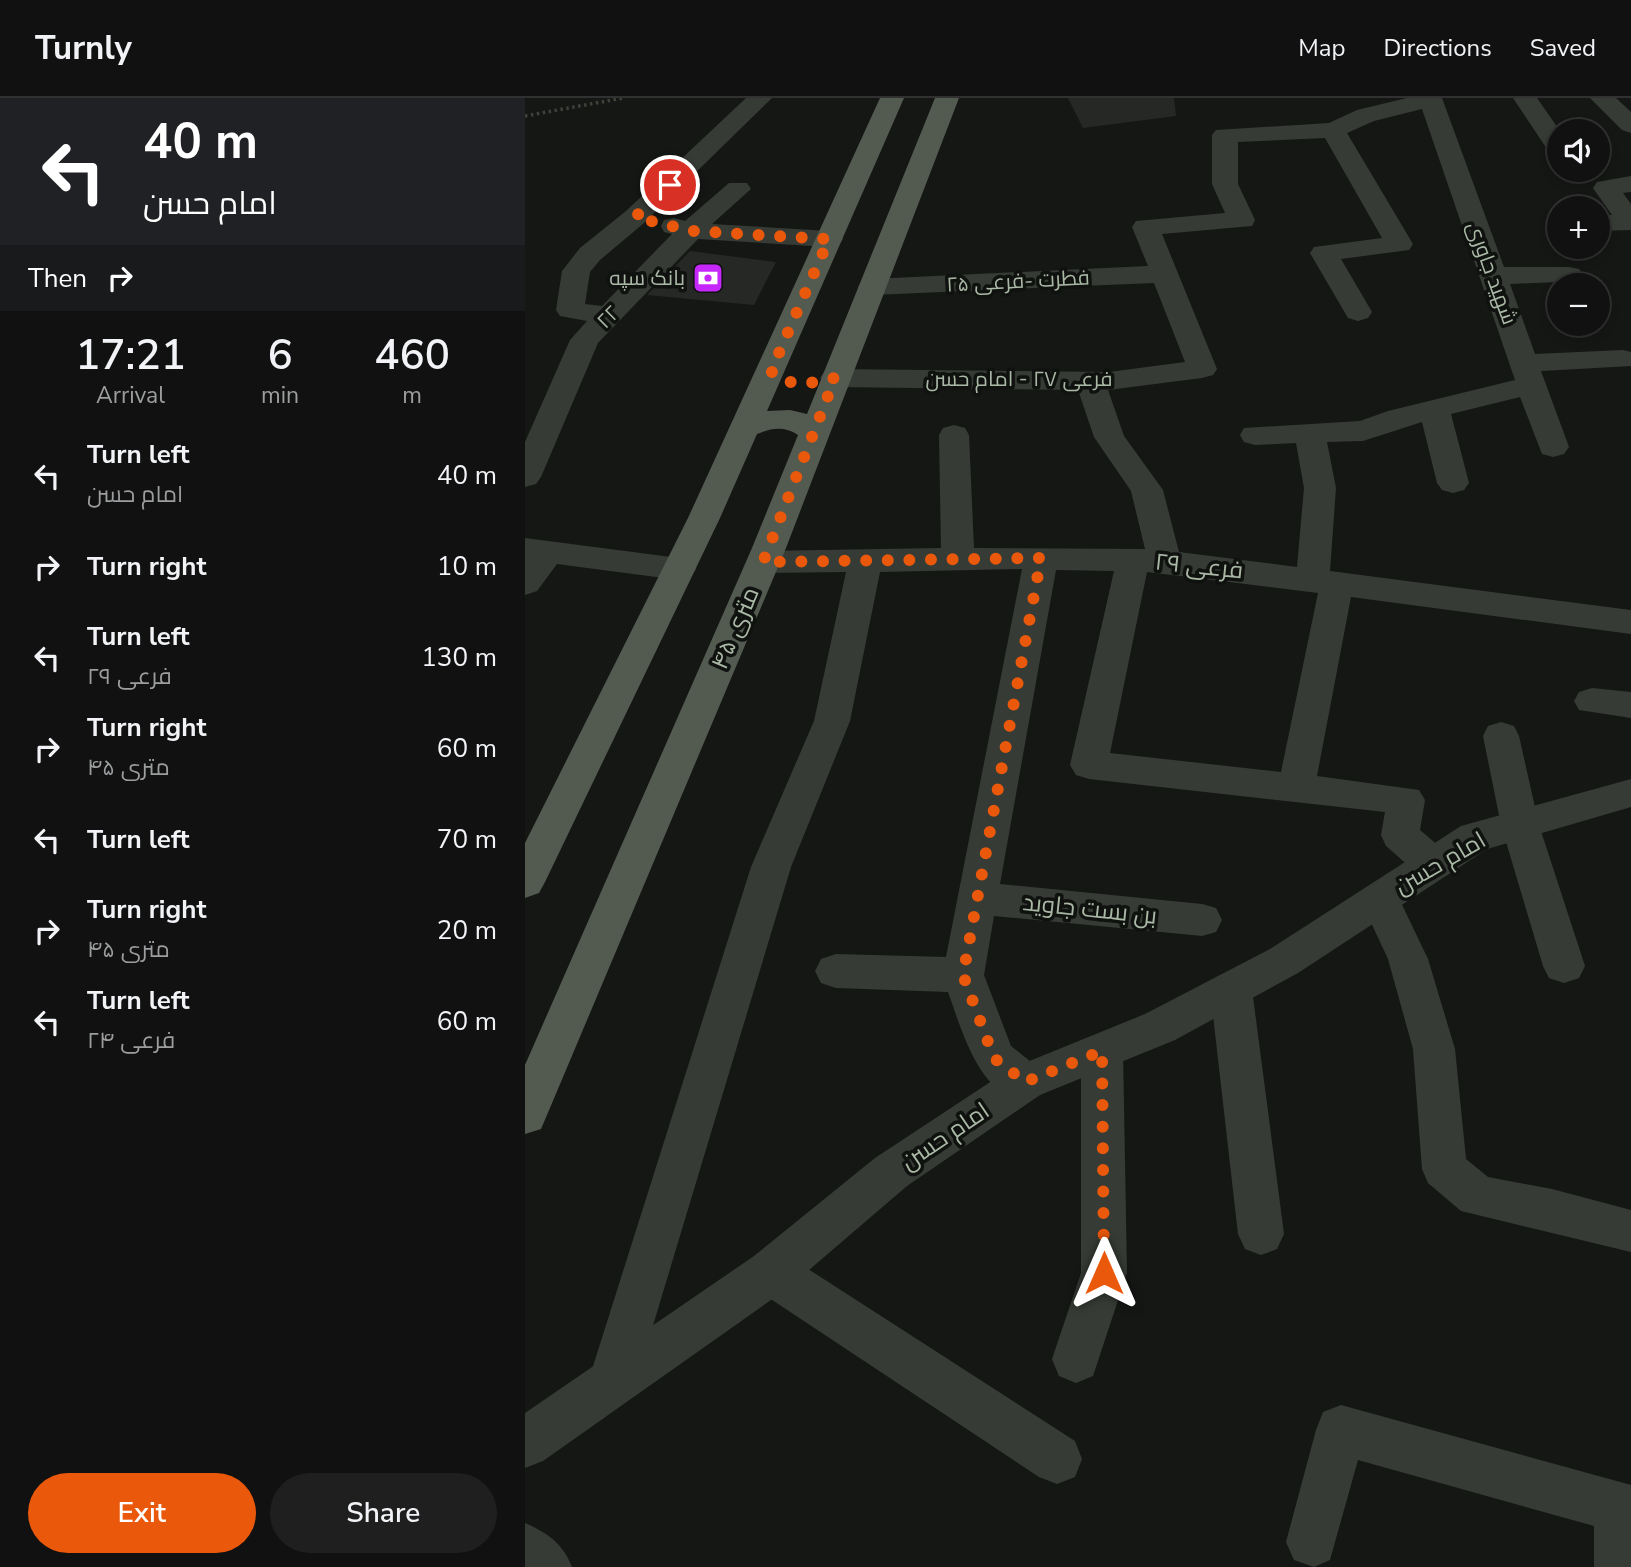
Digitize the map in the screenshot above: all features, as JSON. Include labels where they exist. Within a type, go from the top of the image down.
[{"type":"main road","name":"۴۵ متری","points":[[525,1115],[763,562],[815,433],[802,379],[829,239],[892,98]]},
{"type":"main road","name":"۴۵ متری","points":[[527,874],[678,569],[744,428],[802,379],[872,287],[947,98]]},
{"type":"main road","points":[[744,428],[781,418],[800,421],[815,433]]},
{"type":"street","points":[[609,316],[570,310],[576,271],[590,254],[635,217],[760,98]]},
{"type":"street","points":[[1525,98],[1547,130]]},
{"type":"street","points":[[1602,98],[1631,125]]},
{"type":"street","points":[[1163,274],[1146,227],[1242,220],[1225,184],[1225,135],[1333,130],[1366,115],[1430,99]]},
{"type":"street","name":"شهید جاوری","points":[[1430,99],[1553,447]]},
{"type":"street","points":[[1333,130],[1399,244],[1324,253],[1359,312]]},
{"type":"street","points":[[1610,223],[1631,222],[1606,188],[1631,184]]},
{"type":"street","name":"۲۲","points":[[525,477],[536,430],[585,340],[692,231],[738,189]]},
{"type":"street","points":[[635,217],[692,231],[829,239]]},
{"type":"street","name":"فطرت -فرعی ۲۵","points":[[872,287],[1163,274]]},
{"type":"street","name":"فرعی ۲۷ - امام حسن","points":[[802,379],[1109,382],[1202,369],[1163,274]]},
{"type":"street","points":[[1492,276],[1547,275]]},
{"type":"street","points":[[1255,435],[1363,431],[1434,409],[1529,374],[1623,359]]},
{"type":"street","points":[[1090,381],[1109,437],[1147,491],[1149,561],[1089,765],[1406,800],[1400,835],[1433,864]]},
{"type":"street","points":[[1434,409],[1454,483]]},
{"type":"street","points":[[1296,788],[1325,581],[1320,488],[1310,433]]},
{"type":"street","points":[[954,435],[958,559]]},
{"type":"street","points":[[525,583],[537,551],[678,569]]},
{"type":"street","points":[[1025,1082],[994,1058],[963,975],[1041,558]]},
{"type":"street","name":"فرعی ۲۹","points":[[763,562],[1041,558],[1149,561],[1325,581],[1631,622]]},
{"type":"street","points":[[612,1382],[771,867],[832,721],[866,559]]},
{"type":"street","points":[[1592,701],[1631,705]]},
{"type":"street","points":[[1501,736],[1520,825],[1564,966]]},
{"type":"street","name":"امام حسن","points":[[525,1443],[771,1272],[891,1172],[1025,1082],[1160,1027],[1284,961],[1475,837],[1631,793]]},
{"type":"street","name":"بن بست جاوید","points":[[978,898],[1202,920]]},
{"type":"street","points":[[1380,899],[1408,959],[1434,1049],[1444,1169],[1477,1196],[1552,1210],[1631,1231]]},
{"type":"street","points":[[836,971],[963,975]]},
{"type":"street","points":[[1231,989],[1261,1234]]},
{"type":"street","points":[[1076,1359],[1104,1273],[1102,1051]]},
{"type":"street","points":[[771,1272],[1056,1459]]},
{"type":"street","points":[[1313,1542],[1341,1430],[1625,1510],[1620,1567]]},
{"type":"street","points":[[525,1549],[546,1567]]},
{"type":"path","points":[[525,116],[623,98]]},
{"type":"building","points":[[1068,98],[1174,98],[1176,116],[1083,128]]},
{"type":"building","name":"بانک سپه","points":[[690,251],[776,262],[754,305],[647,295]]},
{"type":"place","name":"بانک سپه","points":[[708,278]]},
{"type":"route","points":[[670,185],[635,217],[692,231],[829,239],[815,265],[771,371],[779,379],[796,384],[835,378],[763,562],[1041,558],[963,975],[994,1058],[1025,1082],[1102,1051],[1104,1273]]}]
